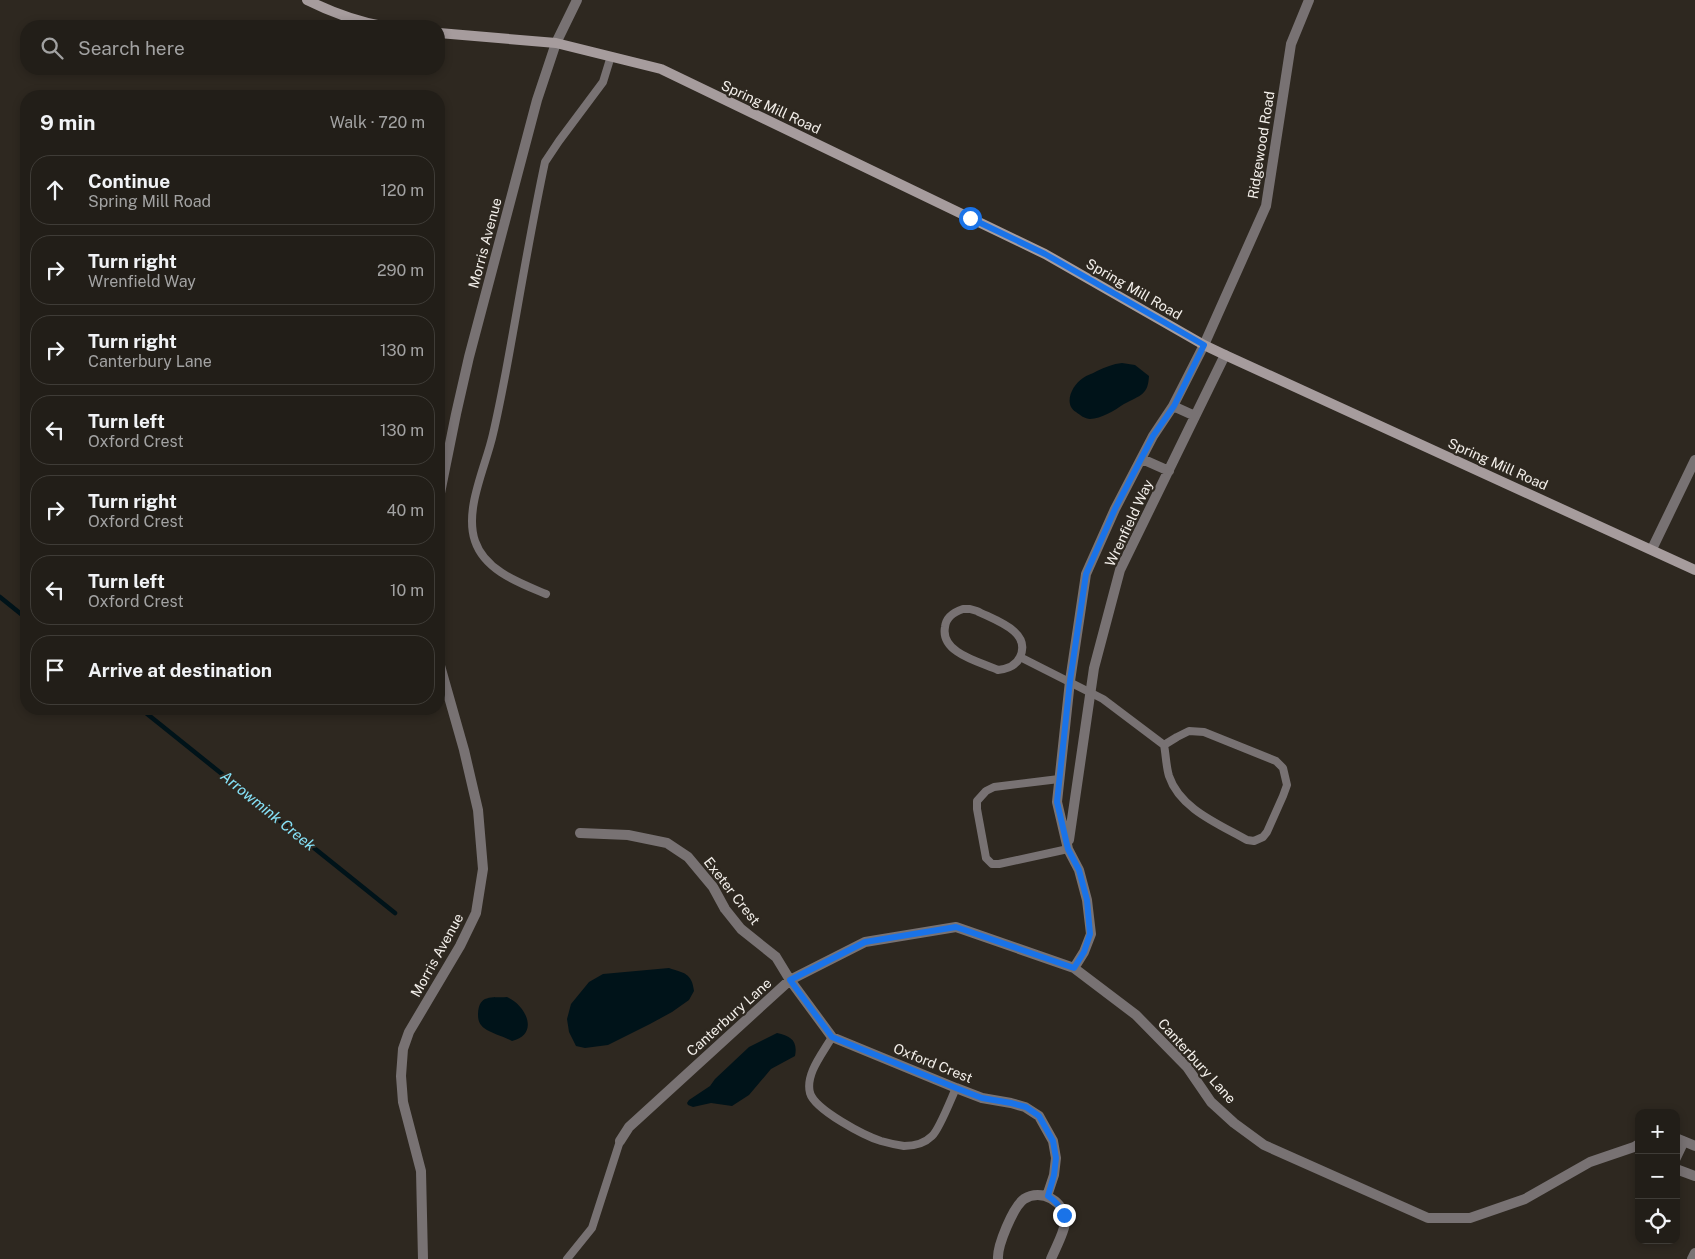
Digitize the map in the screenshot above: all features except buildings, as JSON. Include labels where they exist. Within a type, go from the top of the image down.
[{"type":"main road","points":[[307,0],[327,10],[357,20]]},
{"type":"main road","name":"Spring Mill Road","points":[[445,34],[556,44],[661,69],[1045,254],[1204,345],[1695,570]]},
{"type":"street","name":"Morris Avenue","points":[[445,468],[456,414],[479,321],[537,100],[556,44],[577,0]]},
{"type":"street","name":"Ridgewood Road","points":[[1204,345],[1266,206],[1291,44],[1310,0]]},
{"type":"street","name":"Wrenfield Way","points":[[1074,968],[1084,952],[1090,934],[1087,900],[1079,870],[1068,849],[1057,802],[1070,681],[1086,574],[1115,509],[1153,436],[1174,406],[1204,345]]},
{"type":"street","name":"Wrenfield Way","points":[[1068,849],[1094,668],[1120,570],[1225,355]]},
{"type":"street","points":[[1174,406],[1195,416]]},
{"type":"street","points":[[1142,459],[1169,471]]},
{"type":"street","points":[[1652,550],[1695,460]]},
{"type":"street","name":"Morris Avenue","points":[[423,1259],[421,1171],[403,1102],[401,1076],[403,1049],[409,1032],[460,946],[476,913],[483,869],[478,810],[464,750],[445,683]]},
{"type":"street","name":"Exeter Crest","points":[[580,832],[628,836],[667,843],[688,857],[713,888],[725,909],[741,929],[776,957],[790,980]]},
{"type":"street","name":"Canterbury Lane","points":[[620,1141],[629,1127],[790,980],[865,942],[956,927],[1074,968],[1136,1016],[1187,1067],[1211,1102],[1264,1145],[1428,1218],[1470,1218],[1526,1199],[1590,1162],[1635,1148]]},
{"type":"street","points":[[790,980],[832,1037]]},
{"type":"street","name":"Oxford Crest","points":[[832,1037],[982,1098],[1026,1107],[1039,1116],[1053,1141],[1056,1158],[1054,1175],[1048,1196]]},
{"type":"street","points":[[1680,1139],[1695,1146]]},
{"type":"street","points":[[1680,1170],[1695,1176]]},
{"type":"street","points":[[998,1259],[999,1248],[1016,1206],[1030,1196],[1039,1195],[1048,1196],[1055,1201],[1061,1207],[1064,1215],[1065,1224],[1051,1259]]},
{"type":"street","points":[[1692,1259],[1695,1253]]},
{"type":"lane","points":[[546,594],[515,580],[484,558],[475,542],[473,516],[478,484],[493,435],[545,162],[559,140],[603,82],[611,56]]},
{"type":"lane","points":[[970,609],[977,611],[1016,632],[1022,646],[1020,658],[1013,666],[998,670],[958,652],[947,643],[944,629],[946,622],[956,611],[970,609]]},
{"type":"lane","points":[[1020,658],[1070,681],[1090,694],[1103,699],[1164,745],[1168,774],[1176,791],[1195,811],[1247,840],[1254,841],[1264,836],[1283,796],[1286,785],[1283,768],[1276,761],[1204,732],[1190,731],[1164,745]]},
{"type":"lane","points":[[1059,779],[994,787],[986,791],[976,801],[976,809],[986,858],[992,864],[1068,849]]},
{"type":"lane","points":[[832,1037],[814,1069],[809,1082],[810,1094],[817,1104],[846,1125],[882,1141],[906,1146],[922,1143],[934,1135],[956,1088]]},
{"type":"lane","points":[[568,1259],[592,1228],[620,1141]]},
{"type":"shaded area","points":[[1122,363],[1135,365],[1149,376],[1147,387],[1142,394],[1099,418],[1084,418],[1072,409],[1070,395],[1079,381],[1103,368]]},
{"type":"shaded area","points":[[669,968],[689,977],[694,991],[689,1000],[672,1012],[608,1045],[585,1048],[576,1046],[569,1032],[567,1019],[571,1004],[589,982],[603,974]]},
{"type":"shaded area","points":[[507,997],[520,1006],[527,1019],[528,1026],[526,1032],[521,1037],[512,1041],[484,1028],[478,1018],[479,1008],[483,1000]]},
{"type":"shaded area","points":[[777,1033],[792,1040],[796,1051],[795,1056],[771,1069],[749,1095],[732,1106],[711,1103],[693,1107],[688,1105],[689,1100],[710,1086],[749,1047]]},
{"type":"waterway","name":"Arrowmink Creek","points":[[0,597],[20,613]]},
{"type":"waterway","name":"Arrowmink Creek","points":[[148,715],[395,913]]},
{"type":"route","points":[[970,218],[1045,254],[1204,345],[1174,406],[1153,436],[1115,509],[1086,574],[1070,681],[1057,802],[1068,849],[1079,870],[1087,900],[1090,934],[1084,952],[1074,968],[956,927],[865,942],[790,980],[832,1037],[982,1098],[1026,1107],[1039,1116],[1053,1141],[1056,1158],[1054,1175],[1048,1196],[1061,1207],[1064,1215]]}]
